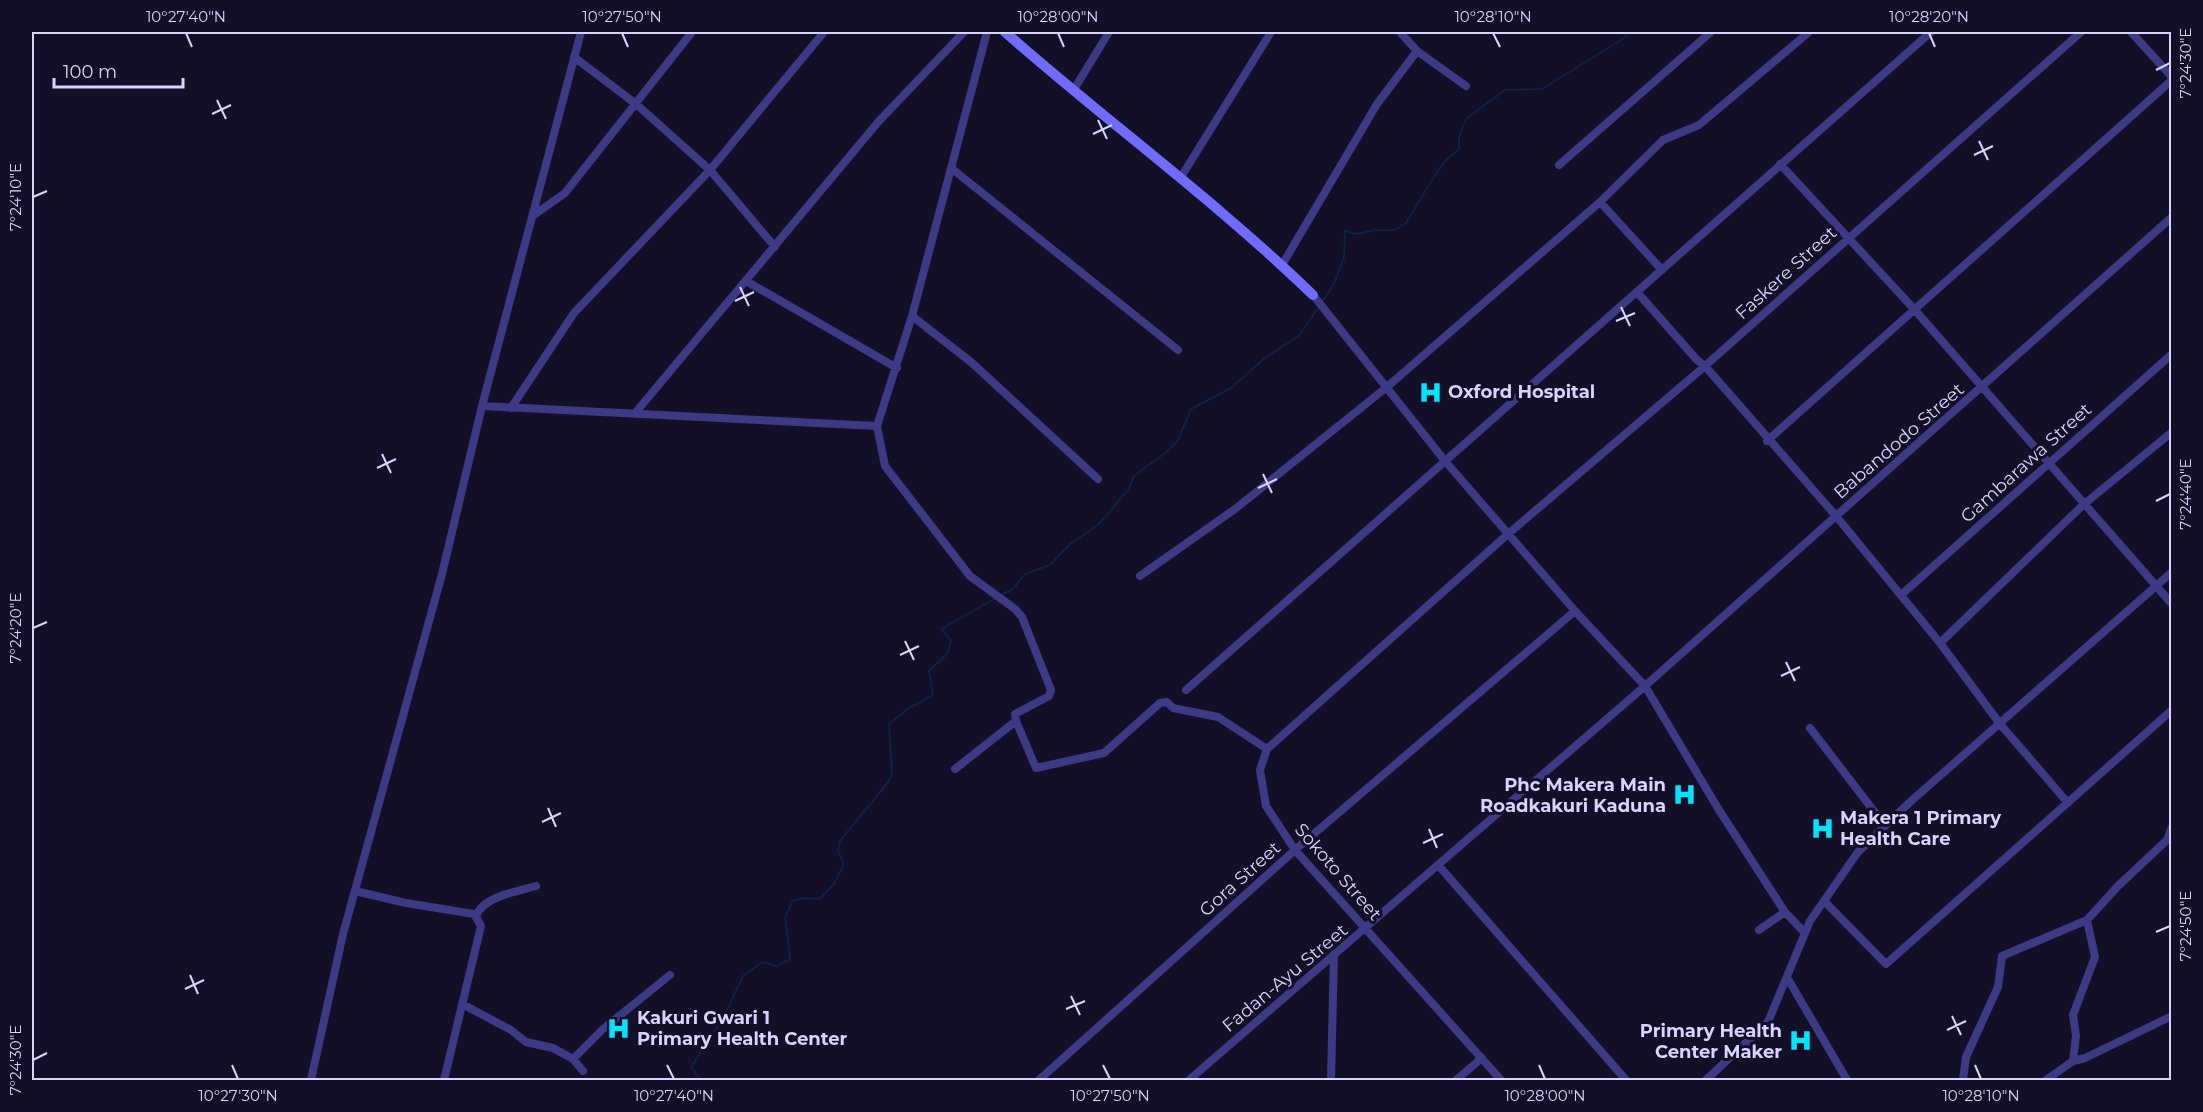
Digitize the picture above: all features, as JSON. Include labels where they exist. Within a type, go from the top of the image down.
[{"type":"main road","points":[[1005,32],[1073,91],[1181,177],[1313,295]]},
{"type":"street","points":[[311,1080],[355,891],[442,574],[482,406],[581,32]]},
{"type":"street","points":[[534,215],[565,193],[692,32]]},
{"type":"street","points":[[511,408],[574,313],[710,170],[824,32]]},
{"type":"street","points":[[636,412],[879,121],[964,32]]},
{"type":"street","points":[[987,32],[912,316],[877,426],[885,466],[970,576],[1003,599],[1022,617],[1051,690],[1049,696],[1015,714],[1036,768],[1104,753],[1161,703],[1167,702],[1173,708],[1218,717],[1267,749],[1508,534]]},
{"type":"street","points":[[1073,91],[1109,32]]},
{"type":"street","points":[[1181,177],[1271,32]]},
{"type":"street","points":[[1400,32],[1417,51],[1466,86]]},
{"type":"street","points":[[1559,165],[1711,32]]},
{"type":"street","points":[[1140,576],[1235,509],[1387,387],[1600,202],[1664,140],[1700,125],[1809,32]]},
{"type":"street","points":[[1186,690],[1931,32]]},
{"type":"street","name":"Faskere Street","points":[[1508,534],[1705,366],[2081,32]]},
{"type":"street","points":[[1767,441],[2172,79],[2131,32]]},
{"type":"street","points":[[1282,265],[1377,104],[1417,51]]},
{"type":"street","points":[[574,57],[636,104],[710,170],[775,247]]},
{"type":"street","points":[[1780,164],[1914,309],[2049,462],[2083,506],[2172,604]]},
{"type":"street","points":[[951,168],[1178,350]]},
{"type":"street","points":[[1600,202],[1662,270]]},
{"type":"street","name":"Babandodo Street","points":[[1644,686],[2172,217]]},
{"type":"street","points":[[746,281],[897,368]]},
{"type":"street","points":[[1637,292],[1836,516],[1940,643],[2000,724],[2068,803]]},
{"type":"street","points":[[1313,295],[1332,316],[1445,461],[1575,611],[1644,686],[1719,810],[1785,912],[1805,933]]},
{"type":"street","points":[[912,316],[971,362],[1098,479]]},
{"type":"street","name":"Gambarawa Street","points":[[1901,595],[2172,354]]},
{"type":"street","points":[[482,406],[877,426]]},
{"type":"street","points":[[1940,643],[2083,506],[2172,432]]},
{"type":"street","points":[[1706,1080],[1768,1022],[1788,979],[1805,933],[1858,852],[1886,823],[2172,572]]},
{"type":"street","name":"Gora Street","points":[[1039,1080],[1295,850],[1575,611]]},
{"type":"street","name":"Fadan-Ayu Street","points":[[1189,1080],[1439,866],[1644,686]]},
{"type":"street","points":[[1825,902],[1886,964],[2172,710]]},
{"type":"street","points":[[955,769],[1016,721]]},
{"type":"street","points":[[1810,728],[1880,819],[1886,823]]},
{"type":"street","name":"Sokoto Street","points":[[1267,749],[1260,770],[1266,806],[1295,850],[1501,1080]]},
{"type":"street","points":[[1963,1080],[1966,1057],[1998,987],[2002,956],[2088,920],[2118,886],[2167,840],[2172,827]]},
{"type":"street","points":[[1439,866],[1626,1080]]},
{"type":"street","points":[[476,917],[481,907],[508,894],[536,886]]},
{"type":"street","points":[[355,891],[406,903],[474,914],[481,926],[464,1005],[444,1080]]},
{"type":"street","points":[[1759,930],[1785,912]]},
{"type":"street","points":[[2073,1061],[2076,1036],[2073,1015],[2094,957],[2088,920]]},
{"type":"street","points":[[1331,1080],[1334,954]]},
{"type":"street","points":[[573,1059],[603,1029],[670,975]]},
{"type":"street","points":[[1788,979],[1847,1080]]},
{"type":"street","points":[[464,1005],[511,1030],[526,1042],[553,1048],[573,1059],[583,1071]]},
{"type":"street","points":[[2046,1080],[2073,1061],[2085,1058],[2172,1016]]},
{"type":"street","points":[[1456,1080],[1482,1058]]},
{"type":"waterway","points":[[1001,595],[1013,589],[1025,574],[1050,565],[1070,544],[1099,524],[1128,490],[1134,476],[1168,451],[1178,440],[1191,409],[1231,388],[1266,357],[1299,336],[1334,284],[1344,257],[1345,231],[1356,234],[1376,230],[1394,230],[1406,223],[1444,162],[1459,149],[1459,137],[1466,119],[1505,90],[1542,89],[1626,37],[1627,32]]},
{"type":"waterway","points":[[701,1080],[691,1067],[724,1017],[743,976],[762,962],[777,966],[790,959],[785,917],[793,901],[803,898],[820,899],[834,884],[844,864],[838,851],[840,841],[889,781],[892,772],[889,724],[909,708],[933,695],[929,671],[947,654],[951,640],[941,629],[996,598]]},
{"type":"place","name":"Oxford Hospital","points":[[1430,392]]},
{"type":"place","name":"Phc Makera Main Roadkakuri Kaduna","points":[[1684,795]]},
{"type":"place","name":"Makera 1 Primary Health Care","points":[[1822,828]]},
{"type":"place","name":"Kakuri Gwari 1 Primary Health Center","points":[[619,1028]]},
{"type":"place","name":"Primary Health Center Maker","points":[[1800,1041]]}]
